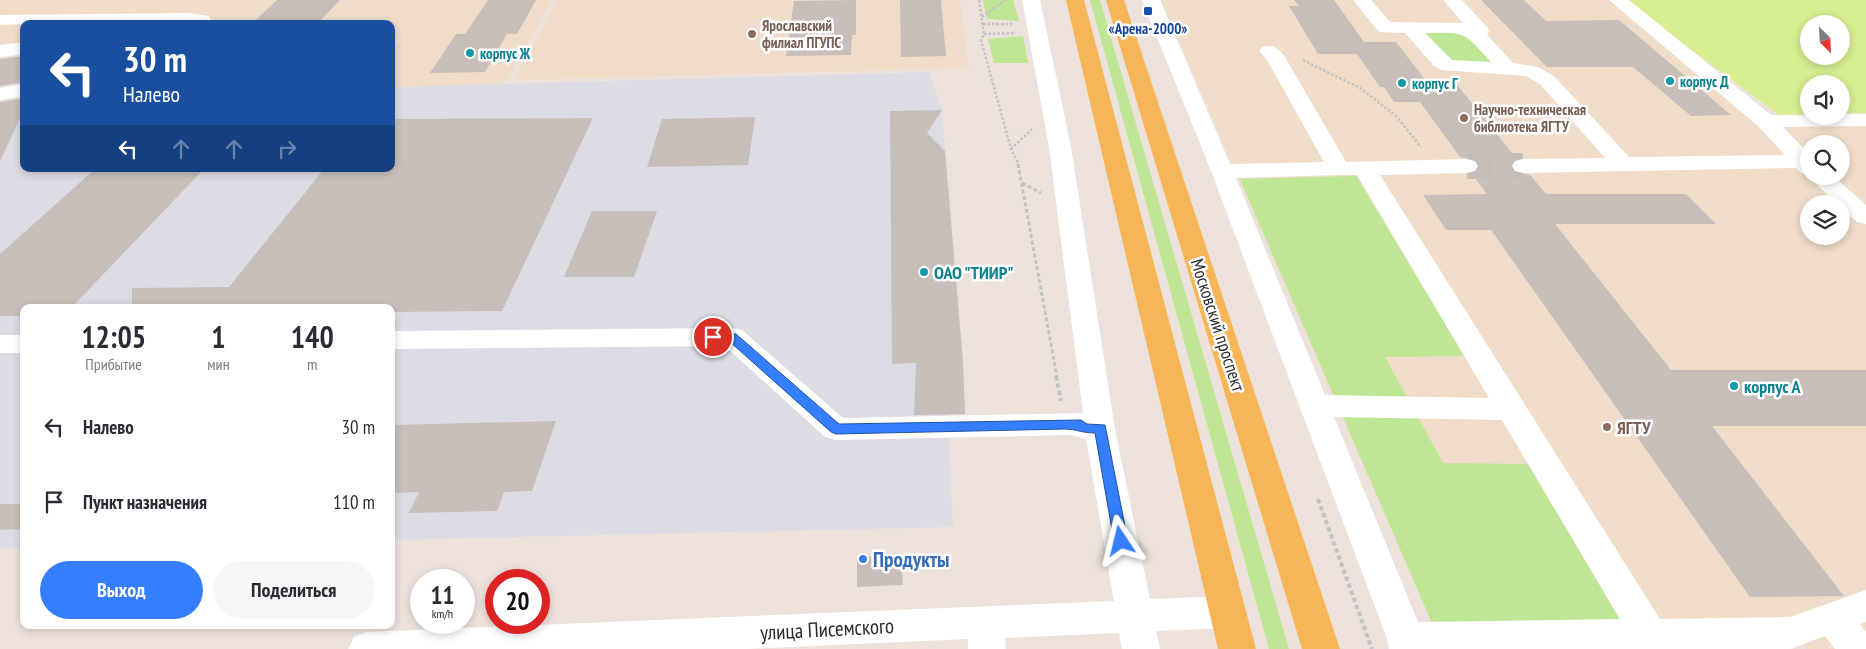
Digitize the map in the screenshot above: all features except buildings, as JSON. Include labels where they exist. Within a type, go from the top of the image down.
[{"type":"main road","points":[[1075,0],[1112,156],[1236,649]]},
{"type":"main road","name":"Московский проспект","points":[[1115,0],[1321,649]]},
{"type":"street","points":[[1151,0],[1222,171],[1407,644],[1654,642],[1790,633],[1850,612],[1857,649]]},
{"type":"street","points":[[1362,0],[1385,28],[1455,27],[1474,33],[1507,68]]},
{"type":"street","points":[[1452,0],[1480,31],[1474,33]]},
{"type":"street","points":[[1618,0],[1766,121],[1800,158]]},
{"type":"street","points":[[0,20],[194,18]]},
{"type":"street","points":[[1034,19],[1060,147],[1100,429],[1137,632]]},
{"type":"street","points":[[1410,28],[1441,62],[1448,66],[1507,68],[1531,72],[1547,80],[1622,163]]},
{"type":"street","points":[[0,51],[20,48]]},
{"type":"street","points":[[1269,51],[1275,57],[1351,169],[1511,409],[1654,642]]},
{"type":"street","points":[[0,94],[20,91]]},
{"type":"street","points":[[1766,121],[1866,120]]},
{"type":"street","points":[[1523,166],[1622,163],[1800,164]]},
{"type":"street","points":[[1222,171],[1467,166]]},
{"type":"street","points":[[1829,185],[1866,217]]},
{"type":"street","points":[[395,340],[732,337],[836,429],[1081,424],[1082,428],[1100,429]]},
{"type":"street","points":[[0,344],[20,344]]},
{"type":"street","points":[[1314,406],[1511,409]]},
{"type":"street","name":"улица Писемского","points":[[367,649],[1137,632],[1227,612]]},
{"type":"path","points":[[979,0],[984,34],[981,40],[1011,149],[1019,165],[1065,424]]},
{"type":"path","points":[[982,17],[1005,0]]},
{"type":"path","points":[[983,24],[1034,19]]},
{"type":"path","points":[[984,34],[1034,19]]},
{"type":"path","points":[[1269,51],[1294,56],[1360,88],[1396,116],[1437,167]]},
{"type":"shaded area","points":[[0,0],[552,0],[506,83],[395,87],[395,48],[402,39],[395,39],[395,20],[20,20],[20,46],[0,48]]},
{"type":"shaded area","name":"Ярославский филиал ПГУПС","points":[[557,0],[960,0],[969,68],[514,80]]},
{"type":"shaded area","name":"ЯГТУ","points":[[1161,0],[1609,0],[1762,125],[1866,124],[1866,649],[1806,649],[1783,618],[1432,623]]},
{"type":"shaded area","points":[[929,72],[942,110],[963,362],[965,415],[948,415],[953,527],[395,540],[395,304],[20,304],[20,548],[0,549],[0,103],[20,100],[20,172],[395,172],[395,87]]},
{"type":"green space","points":[[983,0],[1013,0],[1019,21],[987,19]]},
{"type":"green space","points":[[1090,0],[1100,0],[1289,649],[1269,649]]},
{"type":"green space","points":[[1625,0],[1866,0],[1866,113],[1850,113],[1850,75],[1800,75],[1800,114],[1779,115]]},
{"type":"green space","points":[[1426,31],[1464,32],[1495,63],[1454,62],[1424,33]]},
{"type":"green space","points":[[1023,36],[1028,63],[994,63],[988,39]]},
{"type":"green space","points":[[1356,176],[1465,356],[1385,357],[1443,463],[1528,464],[1620,620],[1432,623],[1240,179]]},
{"type":"tunnel","points":[[1467,166],[1523,166]]},
{"type":"place","name":"«Арена-2000»","points":[[1148,11]]},
{"type":"place","name":"Ярославский филиал ПГУПС","points":[[752,34]]},
{"type":"place","name":"корпус Ж","points":[[470,53]]},
{"type":"place","name":"корпус Д","points":[[1670,81]]},
{"type":"place","name":"корпус Г","points":[[1402,83]]},
{"type":"place","name":"Научно-техническая библиотека ЯГТУ","points":[[1464,118]]},
{"type":"place","name":"ОАО \"ТИИР\"","points":[[924,272]]},
{"type":"place","name":"корпус А","points":[[1734,386]]},
{"type":"place","name":"ЯГТУ","points":[[1607,427]]},
{"type":"place","name":"Продукты","points":[[863,559]]},
{"type":"route","points":[[713,337],[732,337],[836,429],[1081,424],[1082,428],[1100,429],[1121,541]]}]
